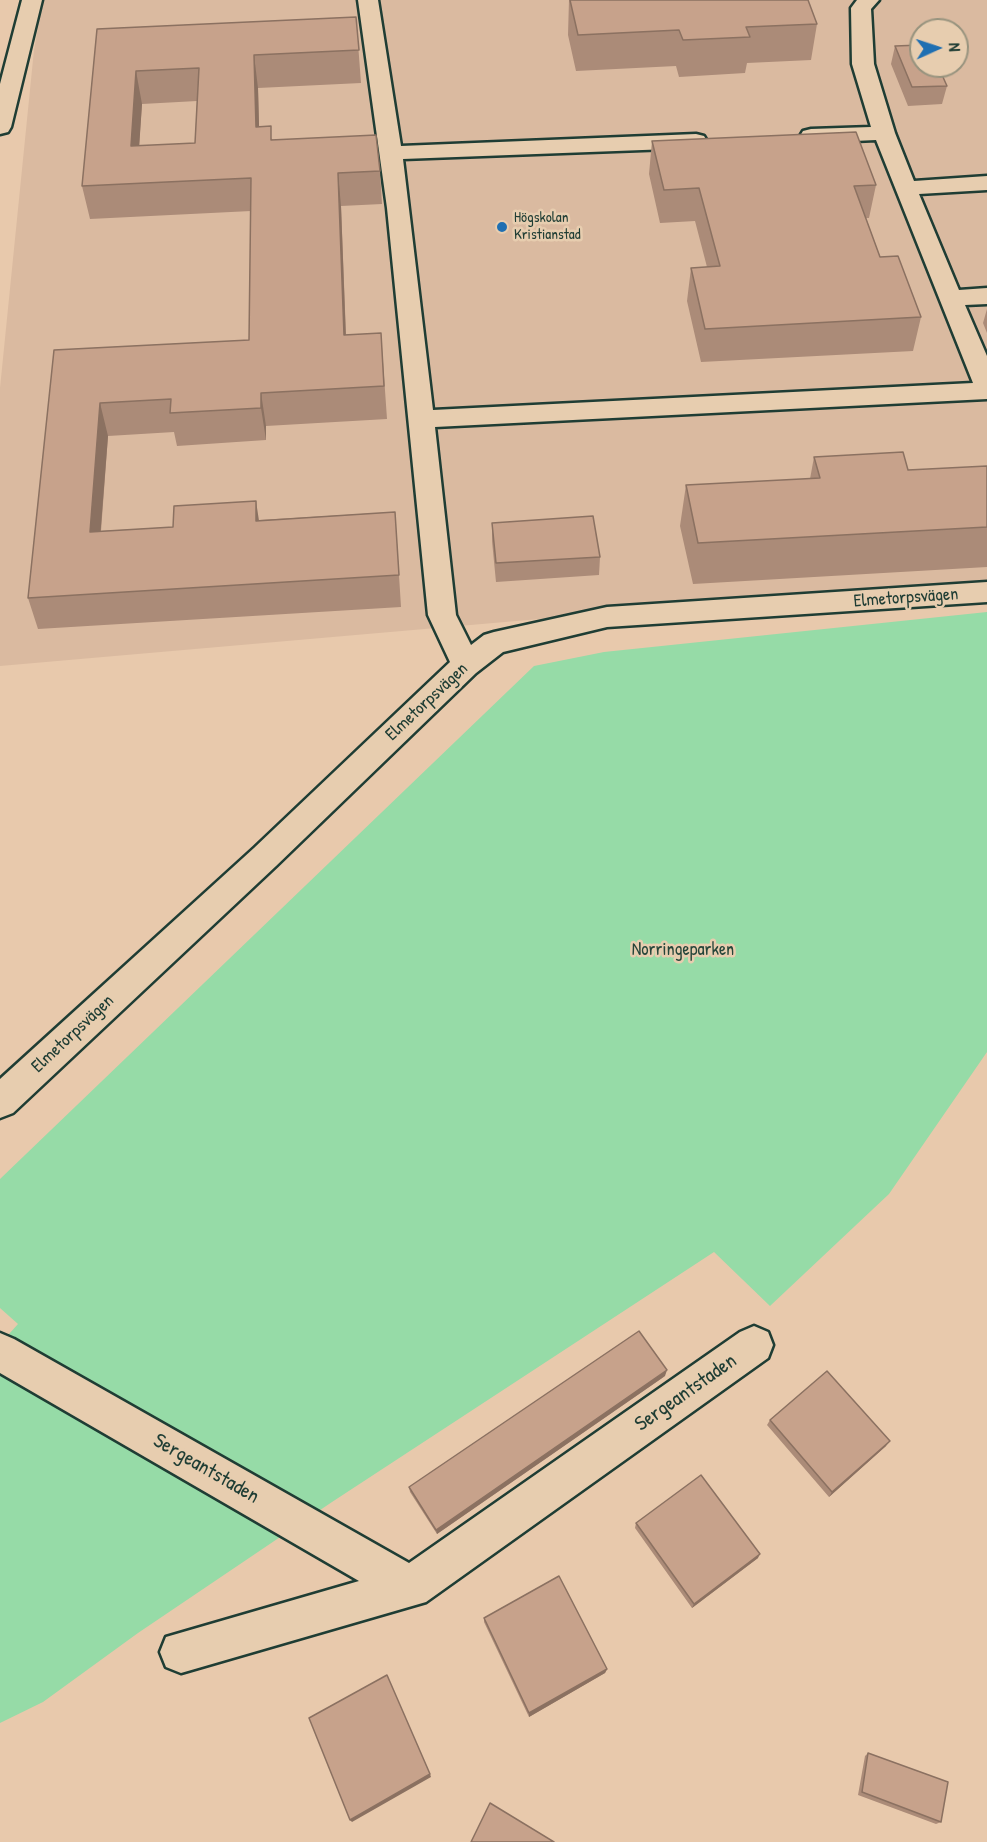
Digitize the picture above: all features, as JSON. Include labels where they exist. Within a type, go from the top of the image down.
[{"type":"street","points":[[0,127],[32,0]]},
{"type":"street","points":[[368,0],[392,153],[442,615],[466,664]]},
{"type":"street","points":[[869,0],[861,8],[863,64],[884,134],[987,387]]},
{"type":"street","points":[[790,137],[884,134]]},
{"type":"street","points":[[392,153],[720,140]]},
{"type":"street","points":[[906,188],[987,183]]},
{"type":"street","points":[[951,298],[987,296]]},
{"type":"street","points":[[422,419],[987,391]]},
{"type":"street","name":"Elmetorpsvägen","points":[[0,1102],[264,857],[466,664],[494,643],[607,617],[987,592]]},
{"type":"street","name":"Sergeantstaden","points":[[181,1652],[411,1587],[754,1345]]},
{"type":"street","name":"Sergeantstaden","points":[[0,1352],[411,1587]]},
{"type":"shaded area","name":"Högskolan Kristianstad","points":[[43,0],[987,0],[987,580],[0,666],[0,388],[34,50]]},
{"type":"green space","name":"Norringeparken","points":[[987,612],[987,1052],[889,1194],[770,1306],[714,1252],[332,1502],[138,1633],[43,1702],[0,1723],[0,1344],[18,1324],[0,1308],[0,1179],[534,666],[604,652]]},
{"type":"building","points":[[570,0],[808,0],[817,24],[746,27],[750,37],[683,40],[679,30],[578,35]]},
{"type":"building","points":[[356,17],[359,50],[254,55],[256,127],[271,126],[271,140],[376,135],[380,171],[338,173],[344,335],[381,333],[384,386],[261,393],[261,408],[170,413],[171,399],[100,403],[90,532],[173,527],[174,506],[256,501],[256,521],[395,512],[399,575],[28,598],[54,350],[249,340],[251,178],[82,186],[97,29]],"holes":[[[199,68],[195,143],[131,146],[136,71]]]},
{"type":"building","points":[[909,45],[909,78],[943,78],[947,86],[912,87],[895,46]]},
{"type":"building","points":[[856,132],[876,185],[854,186],[880,257],[898,256],[921,317],[705,329],[691,268],[720,266],[699,188],[664,190],[652,141]]},
{"type":"building","points":[[903,452],[908,470],[987,466],[987,527],[698,543],[686,485],[820,478],[814,457]]},
{"type":"building","points":[[593,516],[600,557],[496,563],[492,523]]},
{"type":"building","points":[[639,1331],[667,1370],[436,1530],[409,1487]]},
{"type":"building","points":[[827,1371],[890,1441],[832,1492],[770,1420]]},
{"type":"building","points":[[701,1475],[760,1554],[694,1604],[636,1523]]},
{"type":"building","points":[[559,1576],[607,1669],[529,1713],[484,1618]]},
{"type":"building","points":[[387,1675],[430,1774],[350,1820],[309,1718]]},
{"type":"building","points":[[868,1753],[948,1782],[941,1822],[862,1792]]},
{"type":"building","points":[[490,1803],[554,1842],[471,1842]]},
{"type":"place","name":"Högskolan Kristianstad","points":[[502,227]]}]
